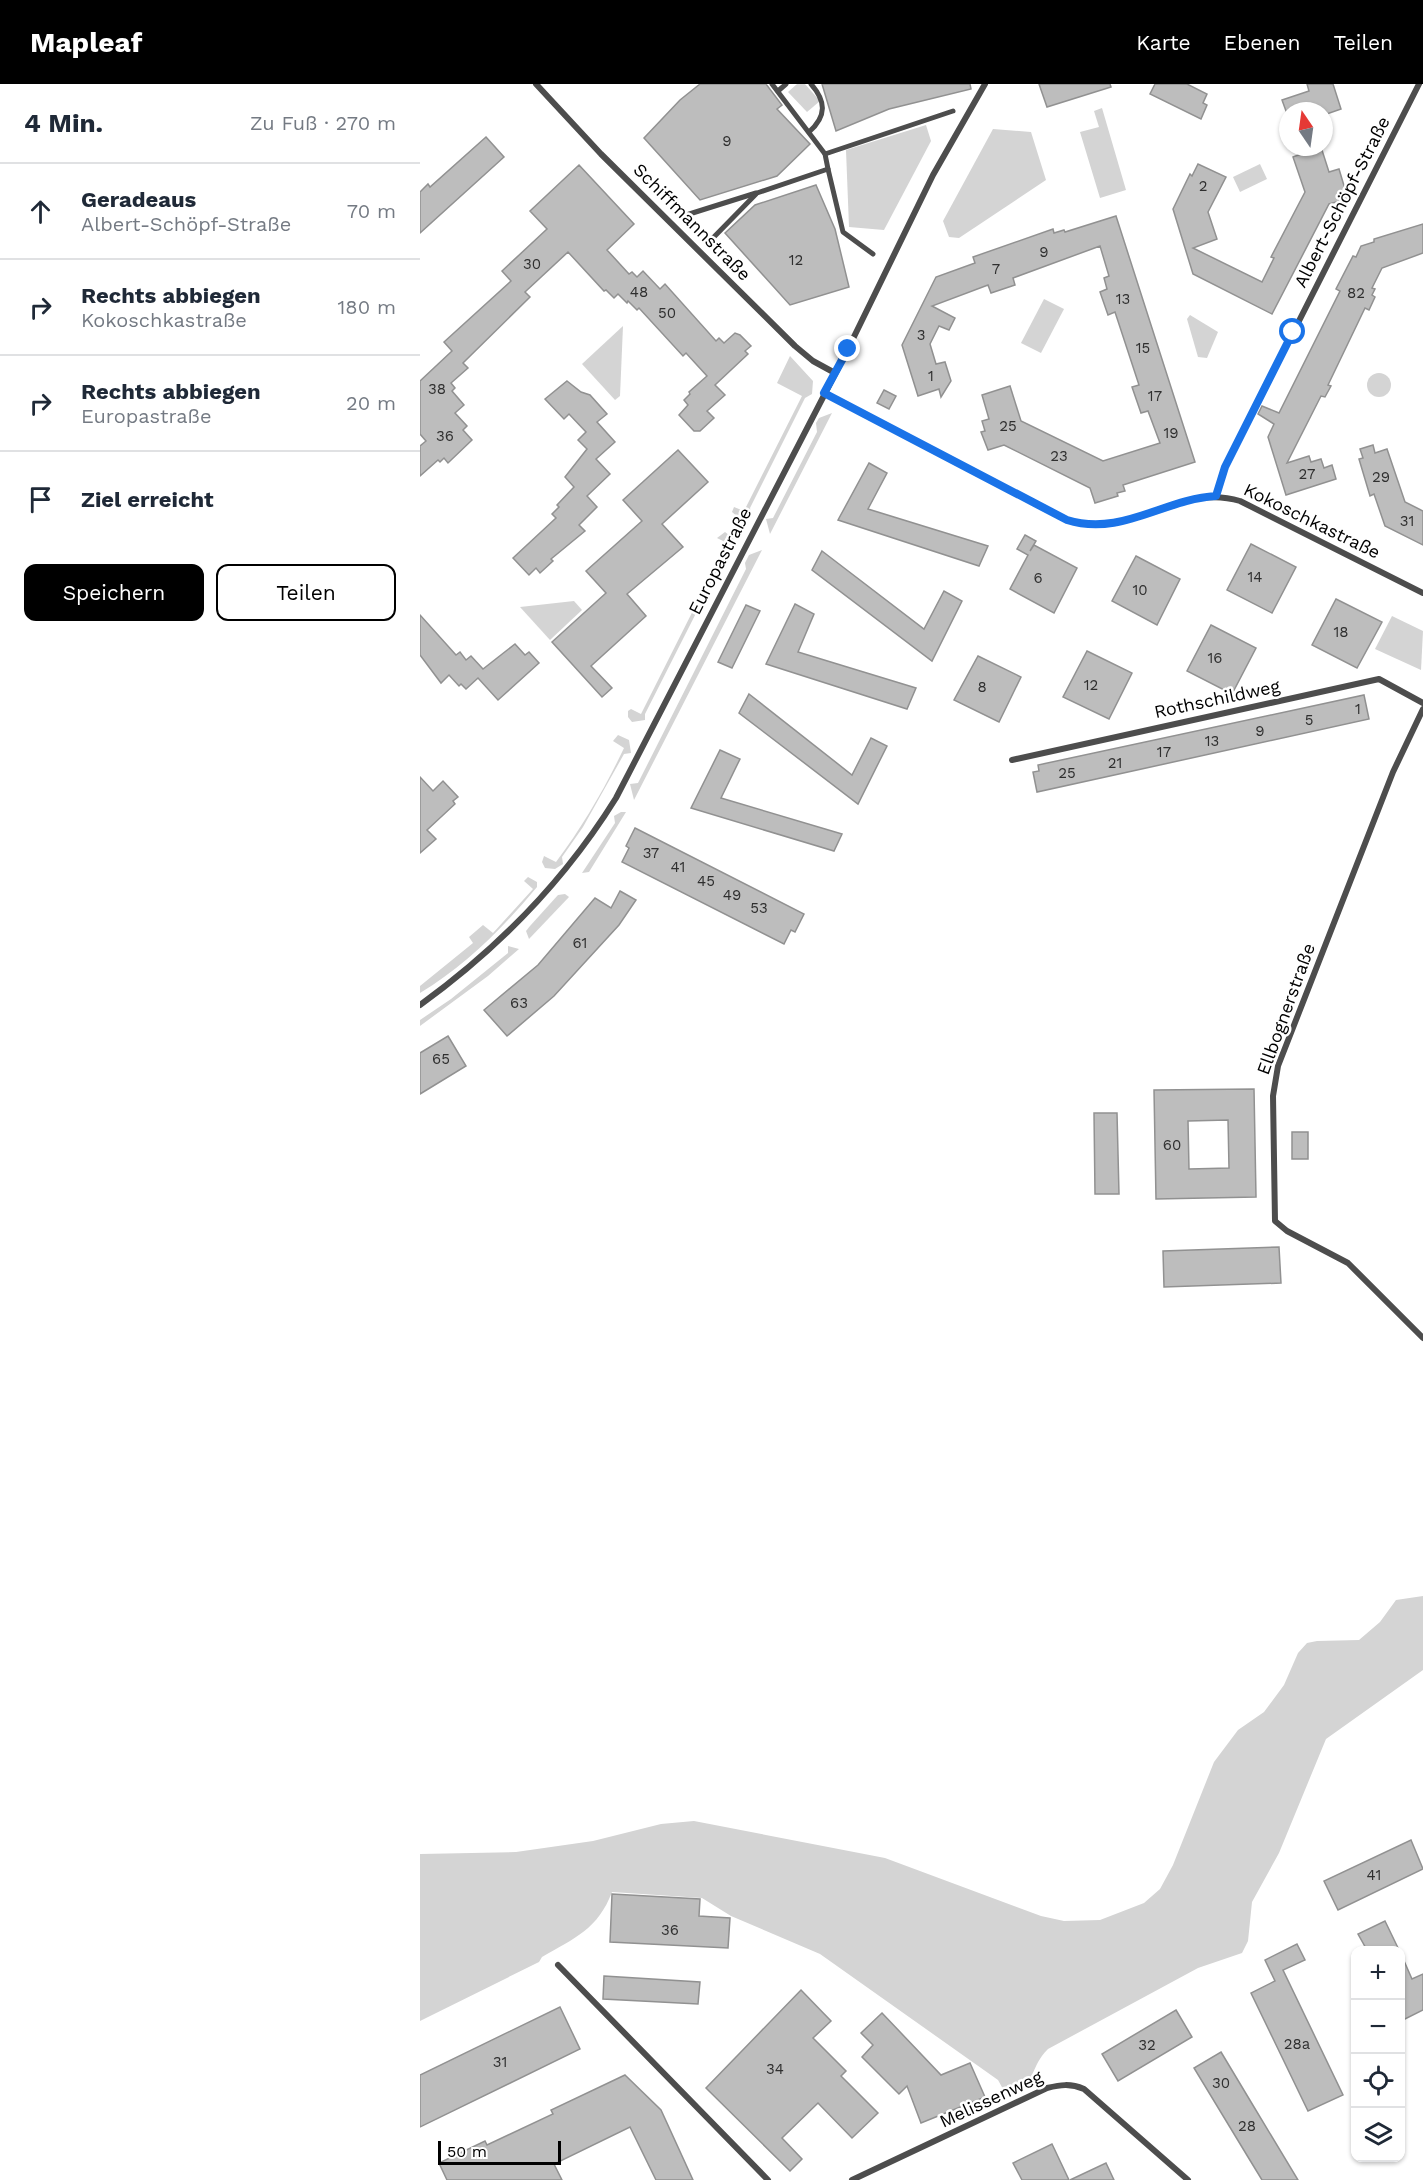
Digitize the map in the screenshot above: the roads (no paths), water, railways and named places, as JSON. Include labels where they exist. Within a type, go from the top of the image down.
[{"type":"street","name":"Schiffmannstraße","points":[[536,84],[601,154],[795,346],[813,362],[834,373]]},
{"type":"street","points":[[772,84],[825,154],[843,231],[873,254]]},
{"type":"street","points":[[778,91],[786,84]]},
{"type":"street","points":[[809,132],[819,123],[824,109],[820,94],[811,84]]},
{"type":"street","name":"Europastraße","points":[[420,1005],[460,976],[504,937],[527,914],[592,836],[626,779],[933,175],[985,84]]},
{"type":"street","name":"Albert-Schöpf-Straße","points":[[1216,496],[1225,467],[1419,84]]},
{"type":"street","points":[[825,154],[953,111]]},
{"type":"street","points":[[682,216],[828,169]]},
{"type":"street","points":[[709,242],[757,193]]},
{"type":"street","name":"Kokoschkastraße","points":[[824,393],[1079,523],[1112,525],[1199,497],[1216,496],[1240,501],[1423,592]]},
{"type":"street","name":"Rothschildweg","points":[[1012,760],[1379,679],[1423,703]]},
{"type":"street","name":"Ellbognerstraße","points":[[1423,709],[1393,772],[1278,1066],[1273,1096],[1275,1221],[1287,1231],[1348,1263],[1423,1338]]},
{"type":"street","points":[[558,1965],[768,2180]]},
{"type":"street","name":"Melissenweg","points":[[852,2180],[1047,2088],[1062,2084],[1075,2085],[1084,2089],[1188,2180]]}]
